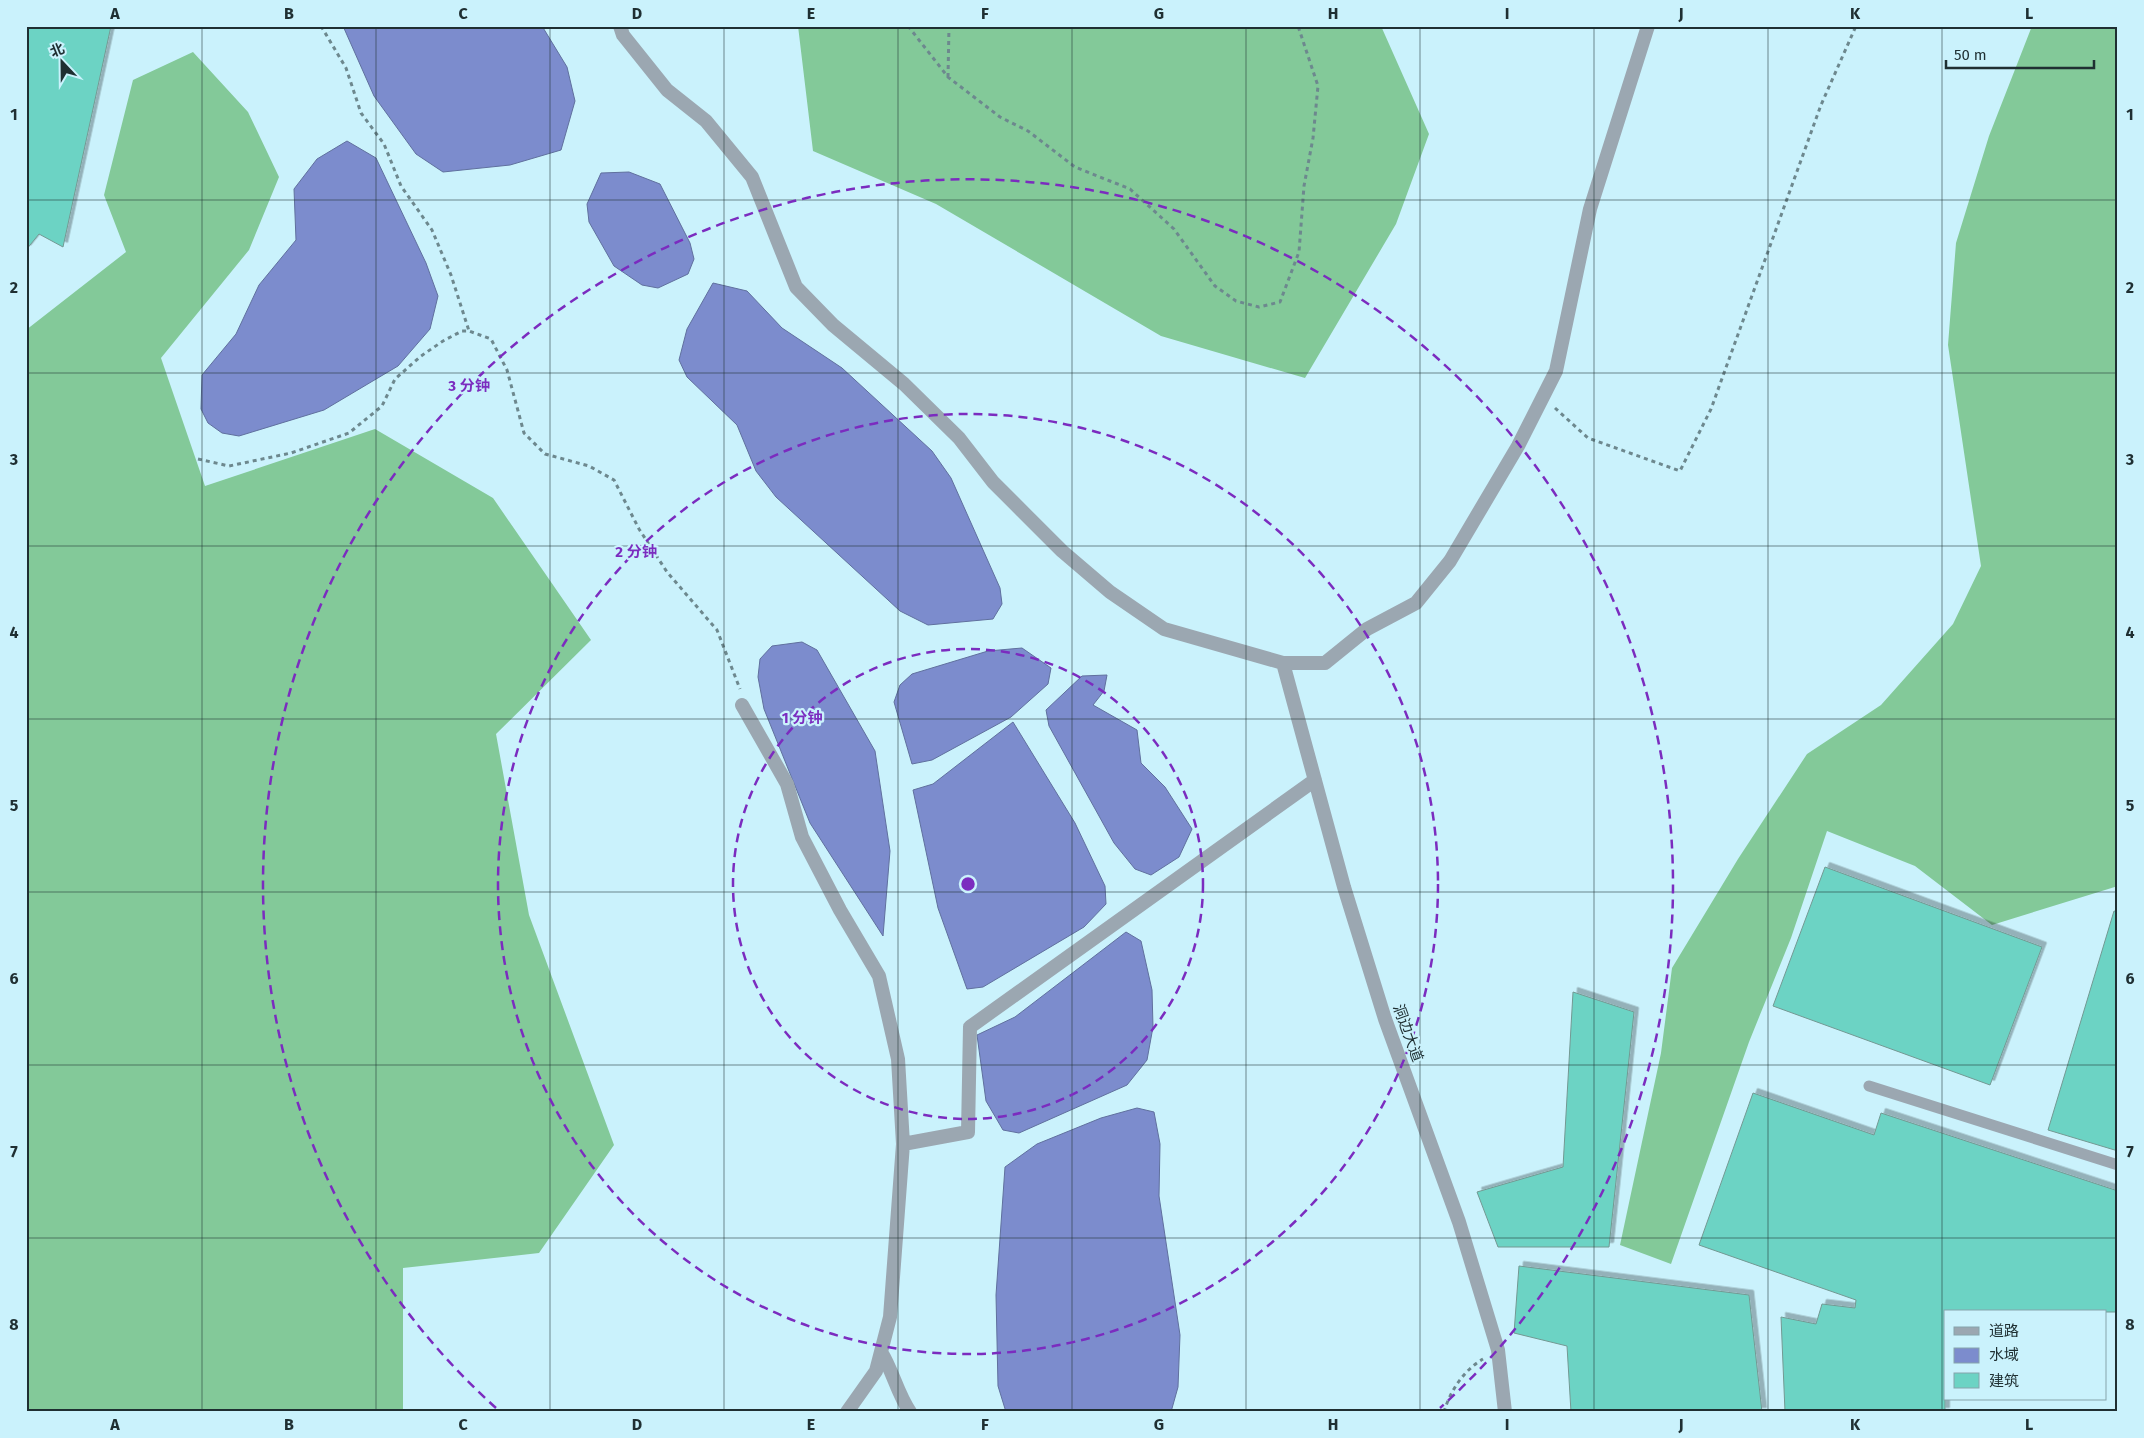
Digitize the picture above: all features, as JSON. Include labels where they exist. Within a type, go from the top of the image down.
[{"type":"street","points":[[620,26],[623,35],[667,90],[706,121],[752,177],[796,287],[833,325],[904,384],[959,438],[993,482],[1062,551],[1110,592],[1164,629],[1284,663],[1325,663],[1367,628],[1416,604],[1450,561],[1518,446],[1556,371],[1590,209],[1648,26]]},
{"type":"street","name":"洞边大道","points":[[1284,663],[1344,887],[1384,1019],[1459,1222],[1498,1350],[1505,1412]]},
{"type":"street","points":[[742,705],[787,784],[802,837],[840,910],[879,976],[898,1059],[903,1144],[890,1317],[876,1371],[847,1412]]},
{"type":"street","points":[[903,1144],[968,1132],[970,1027],[1315,780]]},
{"type":"street","points":[[881,1352],[889,1365],[900,1398],[910,1412]]},
{"type":"lane","points":[[1869,1086],[2118,1165]]},
{"type":"path","points":[[321,26],[346,68],[361,113],[384,144],[401,186],[432,230],[459,298],[468,331]]},
{"type":"path","points":[[908,26],[948,78],[1000,117],[1028,131],[1075,167],[1130,189],[1174,229],[1215,286],[1236,301],[1259,307],[1280,302],[1299,252],[1304,186],[1313,138],[1318,86],[1298,26]]},
{"type":"path","points":[[948,78],[949,26]]},
{"type":"path","points":[[1540,401],[1554,407],[1588,438],[1680,471],[1711,409],[1821,105],[1856,26]]},
{"type":"path","points":[[198,459],[229,466],[291,453],[348,433],[382,406],[395,379],[421,356],[443,341],[462,331],[468,331],[491,339],[508,370],[524,434],[546,454],[590,466],[614,480],[639,529],[667,572],[717,630],[740,689],[742,705]]},
{"type":"path","points":[[1444,1412],[1448,1399],[1470,1367],[1498,1350]]},
{"type":"green space","points":[[798,26],[1381,26],[1429,134],[1396,224],[1305,378],[1161,336],[936,204],[813,151]]},
{"type":"green space","points":[[2032,26],[2118,26],[2118,886],[1992,925],[1915,866],[1827,831],[1791,938],[1749,1042],[1671,1264],[1620,1245],[1661,1053],[1672,968],[1738,859],[1807,754],[1881,705],[1953,624],[1981,566],[1948,345],[1956,243],[1989,136]]},
{"type":"green space","points":[[193,52],[248,112],[279,177],[249,250],[161,358],[205,486],[375,429],[493,498],[591,640],[496,734],[529,915],[614,1145],[539,1253],[403,1268],[403,1412],[26,1412],[26,330],[126,252],[104,195],[133,80]]},
{"type":"water","points":[[343,26],[542,26],[567,67],[575,101],[561,150],[510,165],[443,172],[416,154],[374,96]]},
{"type":"water","points":[[347,141],[376,158],[426,263],[438,296],[430,329],[398,366],[324,410],[239,436],[222,433],[208,423],[201,409],[202,375],[236,334],[259,285],[296,240],[294,189],[317,159]]},
{"type":"water","points":[[629,172],[660,184],[690,243],[694,259],[688,274],[658,288],[642,285],[614,266],[589,222],[587,204],[601,173]]},
{"type":"water","points":[[713,283],[747,291],[782,328],[842,368],[932,451],[951,478],[1000,588],[1002,604],[993,619],[928,625],[900,611],[776,497],[756,471],[737,425],[687,377],[679,360],[687,329]]},
{"type":"water","points":[[802,642],[817,650],[875,751],[890,851],[883,936],[810,823],[764,709],[758,677],[760,659],[772,646]]},
{"type":"water","points":[[1022,648],[1051,668],[1048,684],[1011,717],[932,760],[912,764],[894,702],[900,685],[912,674],[988,651]]},
{"type":"water","points":[[1107,675],[1104,691],[1093,705],[1137,730],[1141,763],[1165,787],[1192,829],[1179,857],[1151,875],[1135,869],[1114,843],[1049,726],[1046,710],[1082,676]]},
{"type":"water","points":[[1013,722],[1075,823],[1105,886],[1106,904],[1084,927],[983,987],[967,989],[938,908],[913,790],[933,784]]},
{"type":"water","points":[[1126,932],[1141,941],[1152,990],[1153,1027],[1147,1060],[1127,1085],[1019,1133],[1003,1130],[986,1101],[977,1035],[1015,1017]]},
{"type":"water","points":[[1137,1108],[1154,1112],[1160,1144],[1159,1196],[1180,1335],[1178,1387],[1171,1412],[1006,1412],[998,1386],[996,1295],[1005,1167],[1037,1144],[1101,1118]]},
{"type":"building","points":[[26,26],[111,26],[63,247],[39,234],[26,250]]},
{"type":"building","points":[[1825,867],[2042,947],[1990,1085],[1773,1006]]},
{"type":"building","points":[[2114,911],[2118,912],[2118,1151],[2048,1130]]},
{"type":"building","points":[[1573,992],[1634,1012],[1609,1247],[1498,1247],[1477,1192],[1563,1167]]},
{"type":"building","points":[[1753,1093],[1874,1135],[1881,1113],[2118,1191],[2118,1312],[2106,1312],[2106,1310],[1944,1310],[1945,1412],[1785,1412],[1781,1317],[1816,1324],[1822,1304],[1855,1308],[1856,1300],[1699,1245]]},
{"type":"building","points":[[1519,1266],[1749,1295],[1762,1412],[1571,1412],[1567,1346],[1514,1333]]}]
